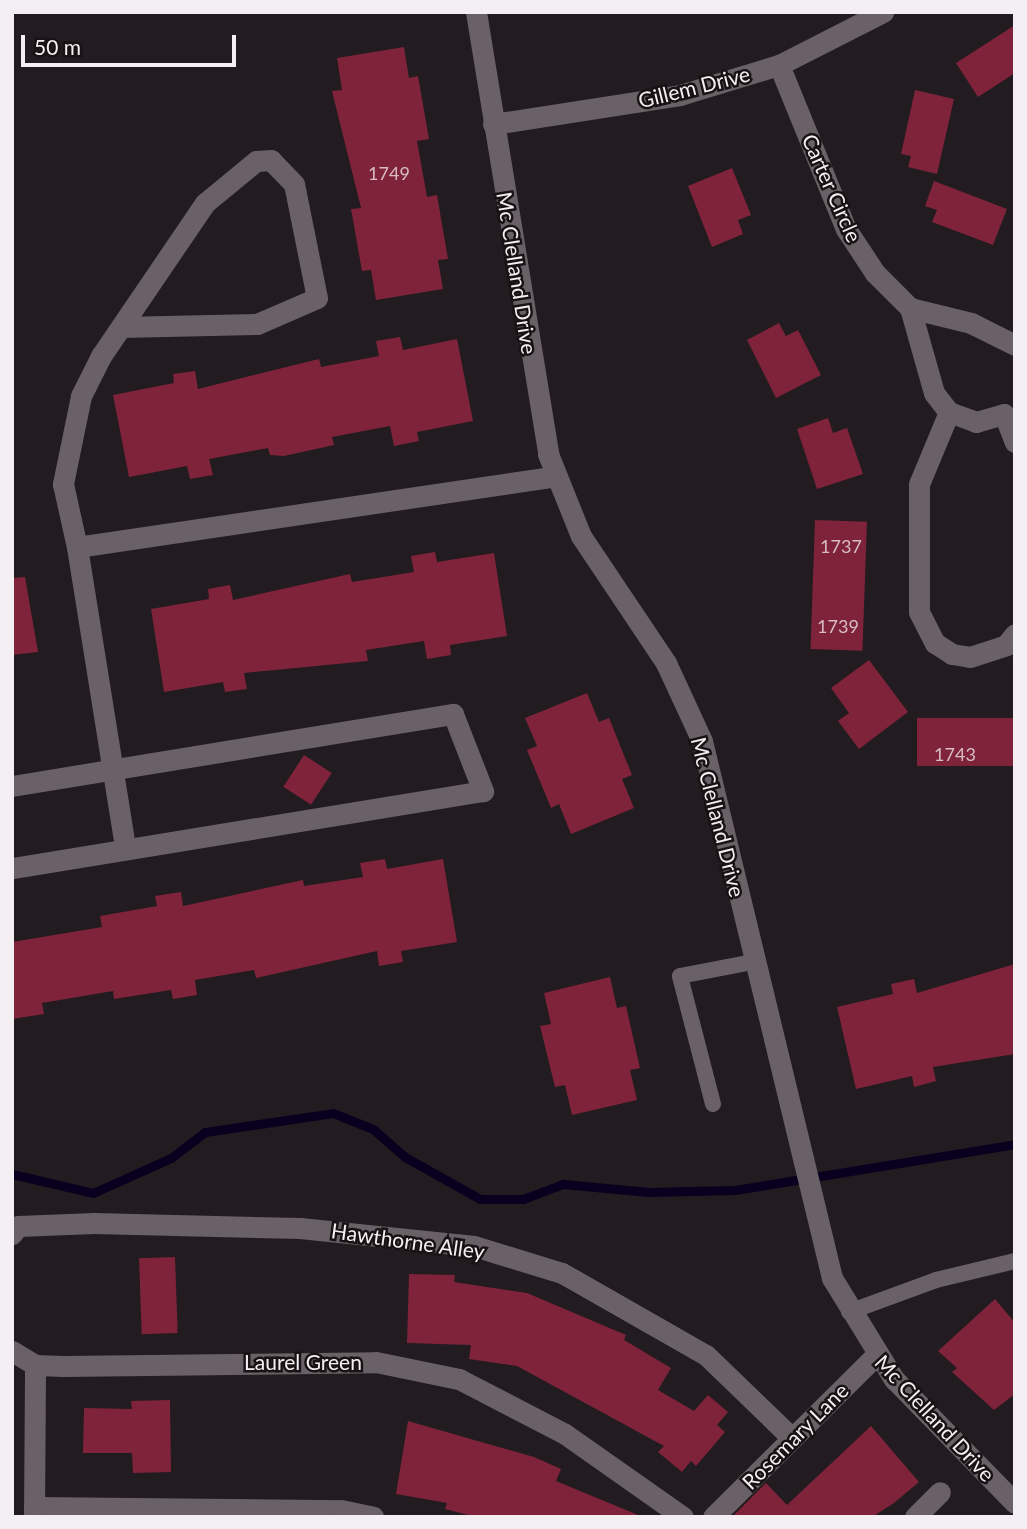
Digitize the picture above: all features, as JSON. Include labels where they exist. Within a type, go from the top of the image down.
[{"type":"street","name":"Mc Clelland Drive","points":[[476,12],[548,454],[581,536],[666,663],[702,741],[813,1222],[849,1312],[876,1355],[1015,1503]]},
{"type":"street","name":"Gillem Drive","points":[[493,124],[680,95],[779,65],[883,12]]},
{"type":"street","name":"Carter Circle","points":[[779,65],[846,229],[874,273],[910,307]]},
{"type":"street","points":[[121,327],[257,324],[317,298],[294,184],[271,160],[256,161],[205,203],[121,327],[81,396],[68,444],[63,484],[77,547],[125,847]]},
{"type":"street","points":[[910,307],[971,323],[1015,345]]},
{"type":"street","points":[[910,307],[934,393],[949,412],[976,422],[1010,413],[1015,442]]},
{"type":"street","points":[[949,412],[919,484],[919,612],[935,643],[952,654],[970,657],[1006,645],[1015,635]]},
{"type":"street","points":[[77,547],[557,476]]},
{"type":"street","points":[[12,786],[453,714],[483,791],[125,847],[12,868]]},
{"type":"street","name":"Hawthorne Alley","points":[[12,1234],[18,1226],[94,1223],[300,1228],[474,1246],[562,1273],[706,1355],[792,1438]]},
{"type":"street","points":[[12,1351],[35,1365],[34,1512],[341,1510],[373,1517]]},
{"type":"street","name":"Rosemary Lane","points":[[713,1517],[876,1355]]},
{"type":"street","name":"Laurel Green","points":[[35,1365],[376,1362],[459,1379],[565,1434],[682,1517]]},
{"type":"street","points":[[915,1517],[940,1492]]},
{"type":"lane","points":[[713,1104],[680,976],[754,962]]},
{"type":"lane","points":[[849,1312],[936,1280],[1015,1261]]},
{"type":"building","points":[[1015,25],[1015,73],[978,97],[956,63]]},
{"type":"building","points":[[404,47],[409,78],[418,76],[429,139],[417,141],[427,197],[437,195],[448,259],[438,260],[443,289],[376,300],[371,270],[362,271],[351,209],[361,208],[332,91],[342,90],[337,58]]},
{"type":"building","points":[[915,90],[954,99],[937,174],[908,167],[911,156],[901,154]]},
{"type":"building","points":[[732,168],[751,215],[738,220],[743,234],[712,247],[688,186]]},
{"type":"building","points":[[934,181],[1007,209],[993,245],[932,222],[937,210],[925,206]]},
{"type":"building","points":[[779,323],[786,336],[798,330],[821,375],[776,398],[747,340]]},
{"type":"building","points":[[400,337],[403,350],[457,339],[473,421],[417,432],[419,441],[394,446],[390,426],[332,437],[334,445],[284,456],[270,455],[268,448],[209,459],[213,475],[190,479],[187,466],[129,477],[113,395],[174,383],[173,374],[195,371],[198,389],[319,359],[321,367],[379,356],[376,341]]},
{"type":"building","points":[[828,418],[833,433],[847,428],[863,474],[817,489],[797,429]]},
{"type":"building","points":[[815,520],[867,522],[862,651],[810,649]]},
{"type":"building","points":[[435,552],[437,562],[494,553],[507,636],[450,645],[451,655],[427,659],[424,641],[366,650],[368,661],[244,673],[247,689],[225,692],[223,682],[164,692],[151,609],[209,599],[208,589],[230,585],[233,600],[350,574],[352,582],[414,572],[411,556]]},
{"type":"building","points":[[25,577],[38,652],[12,655],[12,578]]},
{"type":"building","points":[[869,660],[908,712],[859,749],[838,721],[849,713],[831,688]]},
{"type":"building","points":[[587,693],[599,722],[609,718],[632,775],[622,779],[634,808],[571,834],[559,804],[551,808],[527,750],[537,746],[525,718]]},
{"type":"building","points":[[917,718],[1015,718],[1015,766],[917,766]]},
{"type":"building","points":[[304,755],[332,773],[311,805],[283,787]]},
{"type":"building","points":[[385,859],[387,869],[443,859],[457,942],[401,951],[403,962],[379,966],[377,951],[256,978],[254,970],[195,980],[197,995],[173,999],[171,990],[114,999],[113,991],[42,1003],[44,1014],[12,1019],[12,942],[102,927],[100,916],[157,906],[155,896],[181,892],[183,906],[303,880],[304,886],[363,877],[360,863]]},
{"type":"building","points":[[1015,964],[1015,1054],[933,1067],[936,1081],[914,1087],[912,1076],[856,1089],[837,1007],[893,994],[891,984],[914,979],[917,993]]},
{"type":"building","points":[[610,977],[617,1008],[626,1006],[640,1068],[630,1070],[637,1100],[572,1115],[565,1085],[555,1087],[540,1026],[551,1024],[544,993]]},
{"type":"building","points":[[175,1257],[178,1333],[142,1334],[139,1258]]},
{"type":"building","points":[[409,1274],[455,1275],[454,1282],[527,1293],[626,1335],[624,1340],[671,1368],[658,1390],[694,1411],[708,1395],[728,1412],[717,1425],[725,1432],[696,1466],[691,1461],[682,1472],[658,1452],[664,1446],[517,1366],[469,1359],[471,1345],[407,1343]]},
{"type":"building","points":[[995,1299],[1015,1323],[1015,1394],[994,1410],[952,1372],[957,1368],[938,1351]]},
{"type":"building","points":[[170,1400],[171,1472],[133,1473],[132,1453],[83,1453],[84,1408],[132,1409],[131,1401]]},
{"type":"building","points":[[408,1421],[534,1457],[561,1469],[556,1481],[643,1517],[476,1517],[445,1509],[447,1503],[396,1494]]},
{"type":"building","points":[[871,1426],[919,1482],[894,1503],[872,1517],[732,1517],[766,1483],[787,1505]]},
{"type":"waterway","points":[[12,1174],[93,1193],[171,1158],[205,1132],[333,1113],[373,1129],[405,1157],[480,1199],[523,1199],[563,1184],[649,1192],[735,1190],[1015,1144]]}]
